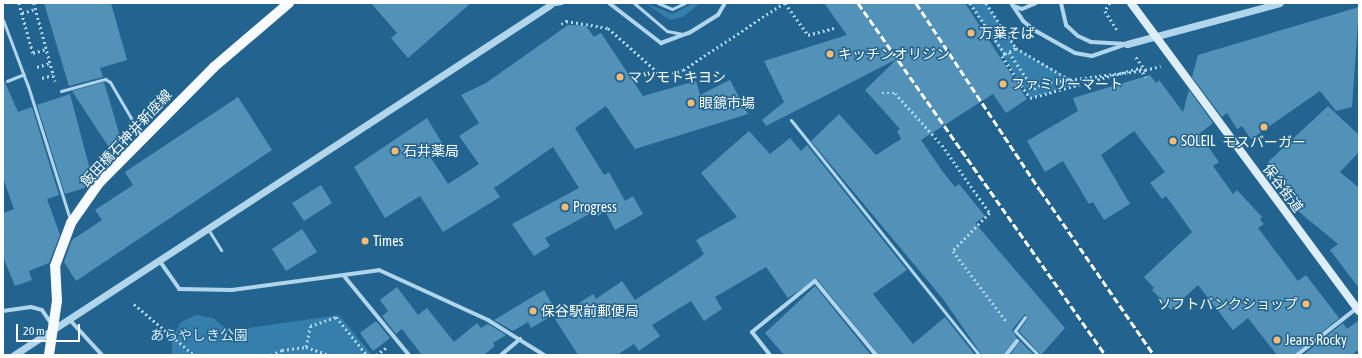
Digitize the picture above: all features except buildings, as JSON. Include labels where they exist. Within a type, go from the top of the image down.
[{"type":"main road","name":"飯田橋石神井新座線","points":[[48,355],[54,329],[55,266],[71,223],[99,183],[214,67],[289,3]]},
{"type":"main road","name":"保谷街道","points":[[1131,3],[1358,309]]},
{"type":"street","points":[[14,355],[550,4],[562,3]]},
{"type":"street","points":[[609,3],[661,43],[689,33],[718,15],[725,3]]},
{"type":"street","points":[[1012,5],[1022,9],[1036,3]]},
{"type":"street","points":[[1061,3],[1066,25],[1078,36],[1091,42],[1127,44]]},
{"type":"street","points":[[1012,5],[1034,30],[1075,53],[1100,54],[1154,36],[1280,3]]},
{"type":"street","points":[[159,260],[179,289],[232,290],[344,276],[379,270],[488,320],[544,355]]},
{"type":"street","points":[[344,276],[409,355]]},
{"type":"street","points":[[770,355],[752,332],[816,281],[876,355]]},
{"type":"street","points":[[3,310],[32,307],[42,310],[54,329]]},
{"type":"street","points":[[1298,355],[1358,309]]},
{"type":"street","points":[[69,319],[102,355]]},
{"type":"street","points":[[501,355],[520,340]]},
{"type":"street","points":[[1006,355],[1017,341]]},
{"type":"lane","points":[[634,3],[667,31],[689,33]]},
{"type":"lane","points":[[658,3],[672,9],[685,3]]},
{"type":"lane","points":[[3,20],[24,74],[71,223]]},
{"type":"lane","points":[[7,81],[24,74]]},
{"type":"lane","points":[[61,91],[105,80],[110,82],[143,139]]},
{"type":"lane","points":[[791,120],[979,355]]},
{"type":"lane","points":[[208,229],[221,250]]},
{"type":"lane","points":[[1025,317],[1015,331],[1038,355]]},
{"type":"lane","points":[[1017,341],[1021,337]]},
{"type":"path","points":[[19,3],[33,53],[46,49]]},
{"type":"path","points":[[34,3],[53,75],[61,91]]},
{"type":"path","points":[[785,3],[808,35],[834,28]]},
{"type":"path","points":[[970,3],[1005,54]]},
{"type":"path","points":[[986,3],[1016,48],[1078,84]]},
{"type":"path","points":[[22,13],[35,9]]},
{"type":"path","points":[[561,24],[566,21],[608,28]]},
{"type":"path","points":[[1016,48],[1002,56],[1030,98],[1140,68],[1146,77]]},
{"type":"path","points":[[1009,52],[1034,89],[1045,83],[1145,70]]},
{"type":"path","points":[[37,67],[50,63]]},
{"type":"path","points":[[42,78],[53,75]]},
{"type":"path","points":[[882,93],[895,94],[942,145],[990,213],[990,217],[954,246],[953,251],[1015,331]]},
{"type":"path","points":[[134,304],[194,355]]},
{"type":"path","points":[[306,347],[310,326],[336,317],[368,355]]},
{"type":"path","points":[[271,355],[282,350],[306,347],[329,355]]},
{"type":"green space","points":[[645,3],[673,14],[693,3],[700,3],[683,17],[670,20]]},
{"type":"green space","points":[[969,3],[986,3],[1016,48],[1078,84],[1030,98]]},
{"type":"green space","name":"あらやしき公園","points":[[196,315],[213,318],[229,331],[339,315],[372,355],[172,355],[172,338],[181,322]]},
{"type":"railway","points":[[858,3],[1105,355]]},
{"type":"railway","points":[[916,3],[1040,190],[1154,355]]},
{"type":"place","name":"万葉そば","points":[[971,33]]},
{"type":"place","name":"キッチンオリジン","points":[[830,54]]},
{"type":"place","name":"マツモトキヨシ","points":[[620,77]]},
{"type":"place","name":"ファミリーマート","points":[[1003,84]]},
{"type":"place","name":"眼鏡市場","points":[[691,103]]},
{"type":"place","name":"モスバーガー","points":[[1264,127]]},
{"type":"place","name":"SOLEIL","points":[[1173,141]]},
{"type":"place","name":"石井薬局","points":[[395,151]]},
{"type":"place","name":"Progress","points":[[565,207]]},
{"type":"place","name":"Times","points":[[365,241]]},
{"type":"place","name":"ソフトバンクショップ","points":[[1306,304]]},
{"type":"place","name":"保谷駅前郵便局","points":[[533,311]]},
{"type":"place","name":"Jeans Rocky","points":[[1277,340]]}]
